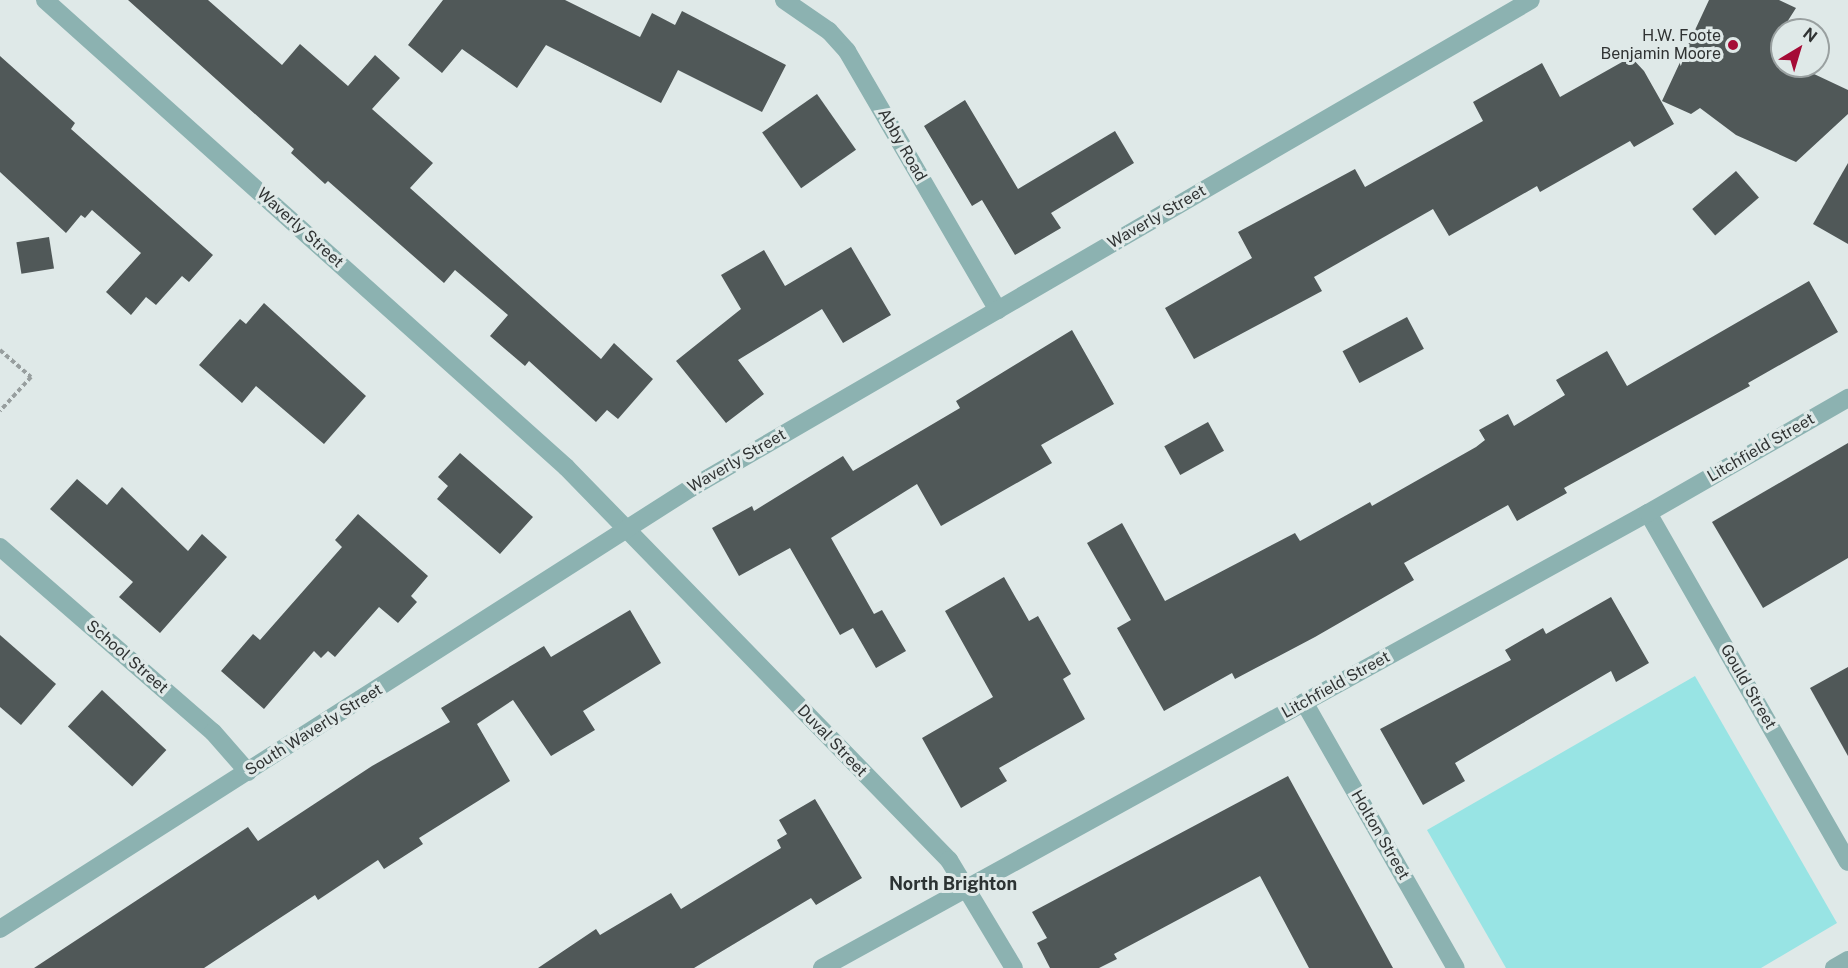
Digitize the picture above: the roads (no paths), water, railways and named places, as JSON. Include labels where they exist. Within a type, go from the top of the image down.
[{"type":"street","name":"Waverly Street","points":[[45,0],[552,454],[627,531],[691,488],[1531,0]]},
{"type":"street","name":"Abby Road","points":[[784,0],[829,31],[847,51],[998,310]]},
{"type":"street","name":"Litchfield Street","points":[[822,968],[1648,513],[1848,398]]},
{"type":"street","name":"Gould Street","points":[[1648,513],[1848,862]]},
{"type":"street","name":"South Waverly Street","points":[[0,929],[627,531]]},
{"type":"street","name":"Duval Street","points":[[627,531],[949,860],[968,887],[1014,968]]},
{"type":"street","name":"School Street","points":[[0,548],[200,720],[248,772]]},
{"type":"street","name":"Holton Street","points":[[1304,702],[1456,968]]},
{"type":"street","points":[[1834,968],[1848,960]]},
{"type":"place","name":"H.W. Foote Benjamin Moore","points":[[1733,45]]},
{"type":"district","name":"North Brighton","points":[[953,884]]}]
